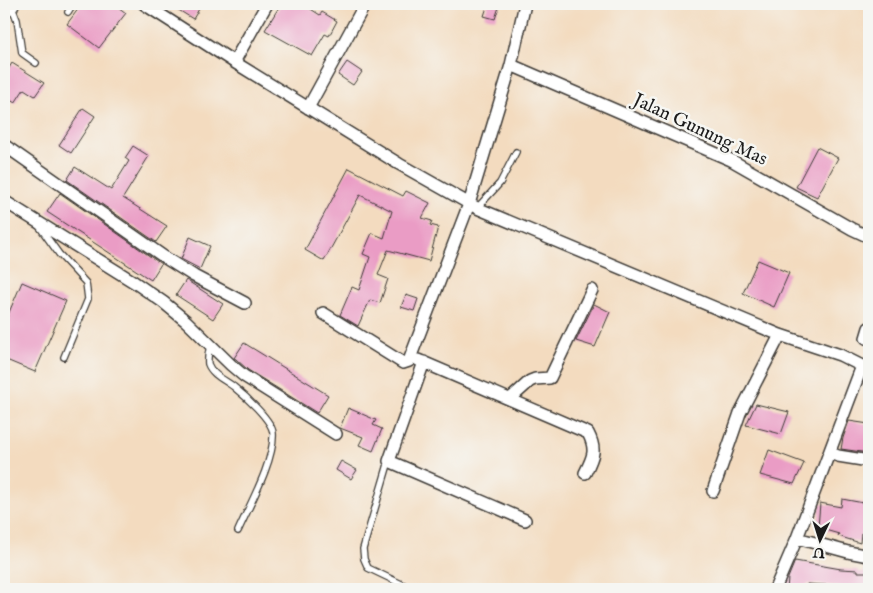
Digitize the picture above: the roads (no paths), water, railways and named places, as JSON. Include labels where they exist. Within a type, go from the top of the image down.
[{"type":"main road","points":[[4,8],[10,4]]},
{"type":"street","points":[[144,4],[399,164],[473,206],[780,335],[840,355],[866,366],[775,589]]},
{"type":"street","points":[[234,62],[267,4]]},
{"type":"street","points":[[308,108],[365,4]]},
{"type":"street","points":[[323,314],[403,363],[408,363],[412,357],[473,206],[511,65],[525,4]]},
{"type":"street","name":"Jalan Gunung Mas","points":[[511,65],[731,160],[869,237]]},
{"type":"street","points":[[4,145],[187,272],[245,303]]},
{"type":"street","points":[[4,201],[141,287],[186,321],[230,365],[244,376],[336,434]]},
{"type":"street","points":[[510,399],[530,381],[550,378],[592,290]]},
{"type":"street","points":[[713,491],[740,413],[780,335]]},
{"type":"street","points":[[412,357],[588,433],[594,443],[594,451],[585,473]]},
{"type":"street","points":[[424,362],[389,461],[525,520]]},
{"type":"street","points":[[830,453],[869,461]]},
{"type":"street","points":[[797,538],[869,556]]},
{"type":"lane","points":[[10,4],[17,20],[22,54],[36,63]]},
{"type":"lane","points":[[68,12],[73,4]]},
{"type":"lane","points":[[473,206],[500,183],[516,152]]},
{"type":"lane","points":[[35,220],[59,254],[86,284],[88,299],[64,357]]},
{"type":"lane","points":[[210,344],[209,365],[216,375],[234,388],[267,420],[273,432],[266,467],[238,531]]},
{"type":"lane","points":[[389,461],[363,549],[364,559],[368,568],[412,589]]}]
